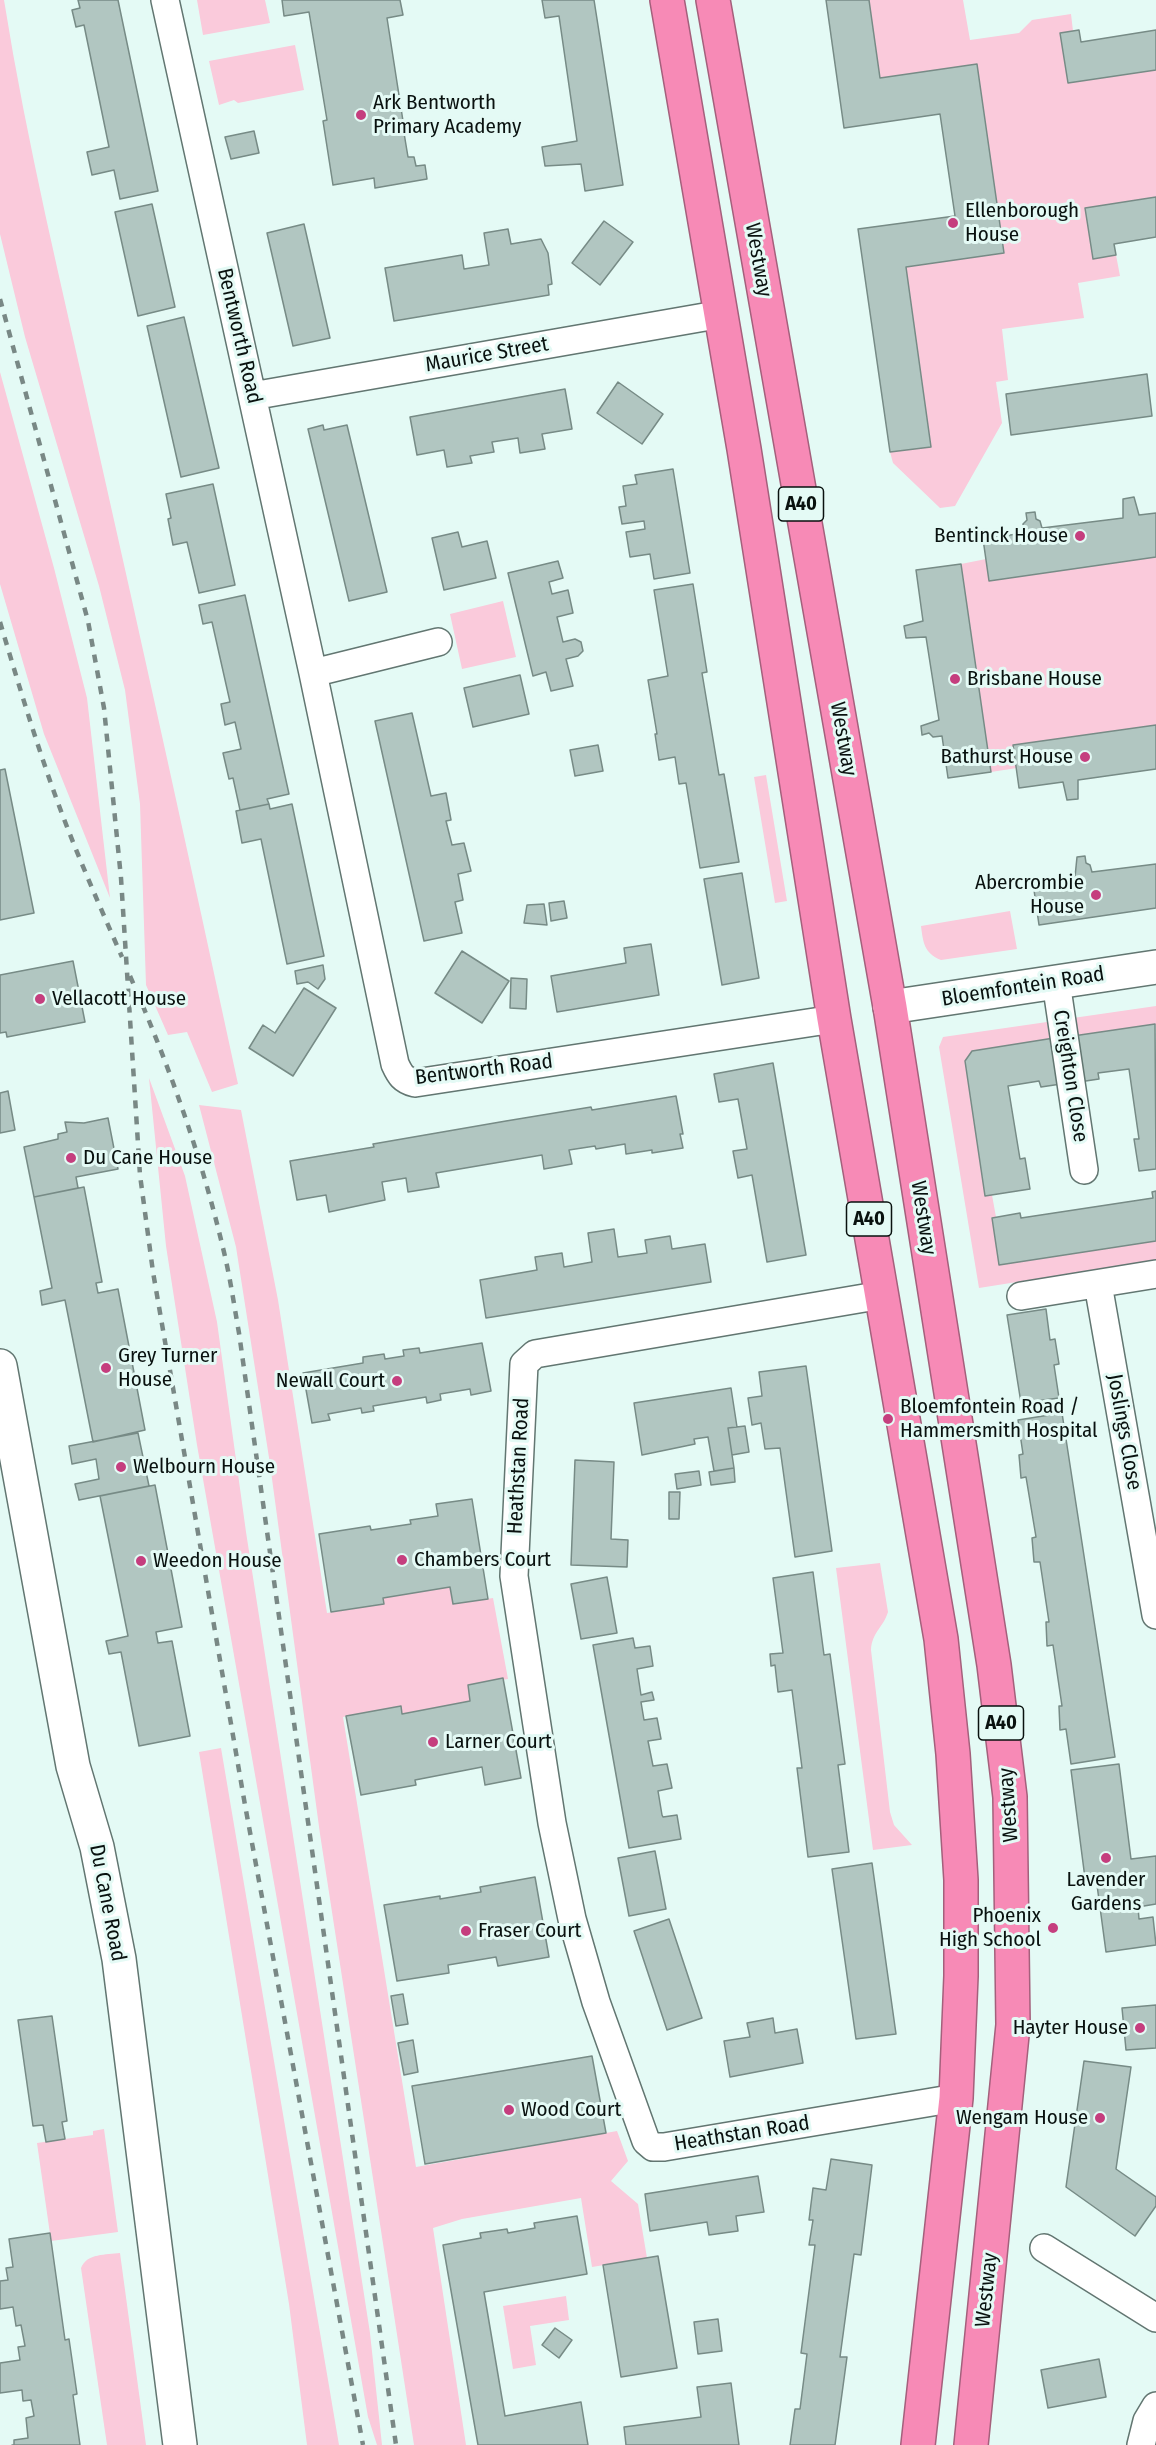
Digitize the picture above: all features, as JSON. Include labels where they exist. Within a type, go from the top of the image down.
[{"type":"highway","name":"A40","points":[[667,0],[722,314],[834,1019],[941,1639],[953,1754],[961,1880],[961,1976],[956,2098],[918,2445]]},
{"type":"highway","name":"Westway","points":[[713,0],[890,1007],[994,1665],[1010,1797],[1013,2025],[971,2445]]},
{"type":"street","name":"Bentworth Road","points":[[165,0],[399,1074],[405,1080],[415,1083],[834,1019]]},
{"type":"street","name":"Maurice Street","points":[[252,396],[722,314]]},
{"type":"street","points":[[313,673],[438,642]]},
{"type":"street","name":"Bloemfontein Road","points":[[890,1007],[1156,967]]},
{"type":"street","name":"Creighton Close","points":[[1056,982],[1084,1170]]},
{"type":"street","points":[[1021,1296],[1156,1274]]},
{"type":"street","name":"Joslings Close","points":[[1098,1284],[1156,1615]]},
{"type":"street","name":"Heathstan Road","points":[[882,1295],[535,1354],[524,1364],[514,1576],[552,1823],[572,1919],[596,2002],[646,2141],[653,2147],[664,2146],[956,2098]]},
{"type":"street","name":"Du Cane Road","points":[[0,1366],[73,1766],[97,1847],[119,1959],[180,2445]]},
{"type":"street","points":[[1044,2248],[1156,2318]]},
{"type":"street","points":[[1141,2445],[1147,2421],[1156,2406]]},
{"type":"shaded area","points":[[0,0],[4,0],[23,108],[46,216],[238,1084],[212,1092],[187,1032],[168,1035],[146,985],[140,804],[125,690],[99,586],[25,337],[0,234]]},
{"type":"shaded area","points":[[197,0],[265,0],[270,23],[203,35]]},
{"type":"shaded area","points":[[869,0],[963,0],[970,40],[1019,33],[1032,20],[1071,14],[1073,31],[1060,33],[1068,83],[1156,70],[1156,197],[1085,208],[1093,258],[1116,255],[1120,276],[1078,283],[1084,318],[1002,329],[1008,380],[996,382],[1002,423],[955,506],[940,508],[893,463],[890,452],[931,446],[906,267],[1004,253],[977,64],[880,78]]},
{"type":"shaded area","points":[[295,45],[304,90],[238,103],[234,100],[219,105],[209,61]]},
{"type":"shaded area","points":[[0,372],[87,698],[110,898],[44,734],[0,584]]},
{"type":"shaded area","points":[[1156,557],[1156,725],[1014,745],[1017,768],[991,772],[961,564],[986,559],[989,581]]},
{"type":"shaded area","points":[[503,601],[516,657],[462,669],[450,614]]},
{"type":"shaded area","points":[[766,775],[787,901],[775,903],[754,777]]},
{"type":"shaded area","points":[[1010,911],[1017,949],[941,960],[931,954],[925,946],[921,926]]},
{"type":"shaded area","points":[[1156,1006],[1156,1025],[1075,1036],[1073,1018]]},
{"type":"shaded area","points":[[1047,1022],[1050,1039],[973,1051],[965,1061],[985,1195],[992,1195],[996,1217],[992,1218],[1156,1241],[1156,1260],[979,1288],[939,1047],[943,1037]]},
{"type":"shaded area","points":[[149,1078],[185,1176],[217,1322],[246,1532],[370,2333],[382,2445],[377,2445],[368,2417],[197,1445],[166,1246]]},
{"type":"shaded area","points":[[199,1105],[241,1110],[278,1300],[327,1613],[384,1604],[383,1598],[450,1587],[453,1604],[493,1598],[508,1679],[468,1685],[470,1701],[402,1714],[400,1706],[343,1717],[416,2167],[617,2131],[628,2161],[611,2181],[638,2204],[647,2258],[592,2267],[581,2198],[462,2219],[433,2228],[466,2445],[414,2445],[320,1834],[270,1464],[236,1247]]},
{"type":"shaded area","points":[[880,1563],[888,1612],[873,1639],[871,1650],[890,1812],[894,1825],[912,1845],[873,1850],[836,1568]]},
{"type":"shaded area","points":[[221,1748],[339,2445],[307,2445],[289,2304],[199,1752]]},
{"type":"shaded area","points":[[104,2129],[118,2232],[51,2241],[37,2143],[93,2135],[93,2131]]},
{"type":"shaded area","points":[[120,2253],[146,2445],[107,2445],[81,2268],[92,2257]]},
{"type":"shaded area","points":[[566,2296],[569,2320],[530,2326],[536,2365],[513,2369],[503,2306]]},
{"type":"building","points":[[78,0],[118,0],[158,191],[120,199],[114,170],[92,175],[87,152],[109,147],[84,25],[76,27],[72,10],[80,8]]},
{"type":"building","points":[[282,0],[400,0],[403,15],[387,18],[403,121],[398,122],[399,134],[404,133],[408,157],[414,157],[416,166],[425,165],[427,179],[375,188],[374,178],[333,185],[323,121],[327,120],[309,12],[284,16]]},
{"type":"building","points":[[542,0],[594,0],[623,185],[585,191],[581,164],[545,166],[542,147],[577,141],[559,16],[545,18]]},
{"type":"building","name":"Ellenborough House","points":[[826,0],[869,0],[880,78],[977,64],[1004,253],[906,267],[931,447],[890,452],[858,229],[955,216],[940,114],[844,128]]},
{"type":"building","points":[[1079,30],[1081,42],[1156,30],[1156,70],[1068,83],[1060,33]]},
{"type":"building","points":[[254,131],[259,153],[231,159],[225,137]]},
{"type":"building","points":[[1156,197],[1156,237],[1114,244],[1116,255],[1093,259],[1085,208]]},
{"type":"building","points":[[152,204],[175,307],[138,316],[115,212]]},
{"type":"building","points":[[604,221],[633,242],[600,285],[572,263]]},
{"type":"building","points":[[304,224],[330,338],[293,346],[267,233]]},
{"type":"building","points":[[508,229],[511,244],[541,239],[548,253],[552,284],[548,285],[549,295],[394,321],[385,268],[462,255],[464,269],[489,265],[484,233]]},
{"type":"building","points":[[184,317],[219,468],[181,477],[147,326]]},
{"type":"building","points":[[1147,374],[1152,416],[1011,435],[1006,394]]},
{"type":"building","points":[[618,382],[663,414],[642,444],[597,413]]},
{"type":"building","points":[[565,389],[572,429],[542,434],[545,449],[520,453],[518,438],[492,442],[494,452],[470,456],[472,463],[447,467],[444,450],[417,455],[410,417]]},
{"type":"building","points":[[323,425],[324,430],[347,425],[387,592],[349,601],[308,429]]},
{"type":"building","points":[[673,469],[690,573],[654,579],[650,554],[630,557],[626,532],[645,529],[644,521],[622,524],[619,507],[626,506],[623,486],[637,484],[635,475]]},
{"type":"building","points":[[213,484],[235,585],[199,593],[187,542],[173,545],[166,494]]},
{"type":"building","name":"Bentinck House","points":[[1134,497],[1139,515],[1156,513],[1156,557],[989,581],[983,539],[1024,533],[1023,524],[1027,520],[1026,513],[1035,512],[1036,519],[1040,521],[1042,528],[1123,518],[1123,499]]},
{"type":"building","points":[[458,532],[462,547],[487,541],[496,578],[444,590],[432,538]]},
{"type":"building","points":[[558,561],[563,578],[549,582],[552,594],[568,590],[573,613],[557,617],[563,642],[575,639],[581,642],[583,651],[578,656],[566,659],[573,686],[551,691],[546,672],[533,676],[508,573]]},
{"type":"building","name":"Brisbane House","points":[[961,564],[991,772],[948,778],[942,736],[933,737],[929,733],[922,735],[921,726],[939,720],[926,637],[906,638],[904,626],[923,621],[916,570]]},
{"type":"building","points":[[693,584],[707,672],[702,673],[719,775],[724,774],[739,862],[700,868],[686,783],[679,784],[675,757],[659,760],[648,680],[668,676],[654,590]]},
{"type":"building","points":[[245,595],[289,794],[267,799],[269,804],[240,810],[233,778],[229,779],[223,753],[241,749],[235,722],[225,725],[221,704],[230,702],[212,622],[203,624],[199,605]]},
{"type":"building","points":[[520,675],[529,714],[473,727],[464,688]]},
{"type":"building","points":[[412,713],[431,796],[446,793],[451,820],[446,821],[452,845],[464,843],[471,871],[458,874],[463,900],[455,902],[462,933],[424,941],[375,721]]},
{"type":"building","name":"Bathurst House","points":[[1156,725],[1156,769],[1078,780],[1078,799],[1067,800],[1063,782],[1019,788],[1013,745]]},
{"type":"building","points":[[598,745],[603,771],[575,776],[570,750]]},
{"type":"building","points":[[5,769],[34,913],[0,920],[0,770]]},
{"type":"building","points":[[269,804],[270,809],[292,804],[324,956],[287,964],[261,839],[242,843],[236,811]]},
{"type":"building","name":"Abercrombie House","points":[[1085,856],[1086,863],[1090,865],[1092,872],[1156,864],[1156,908],[1039,925],[1033,883],[1075,877],[1077,857]]},
{"type":"building","points":[[742,873],[759,978],[722,985],[704,879]]},
{"type":"building","points":[[564,901],[567,918],[551,921],[549,903]]},
{"type":"building","points":[[544,904],[547,925],[524,923],[527,905]]},
{"type":"building","points":[[651,944],[659,995],[557,1012],[551,976],[626,963],[624,948]]},
{"type":"building","points":[[462,951],[509,981],[482,1023],[435,993]]},
{"type":"building","name":"Vellacott House","points":[[73,961],[85,1022],[7,1037],[6,1032],[0,1033],[0,975]]},
{"type":"building","points":[[323,965],[325,979],[318,989],[308,982],[297,984],[295,971]]},
{"type":"building","points":[[511,978],[527,979],[526,1009],[510,1008]]},
{"type":"building","points":[[304,988],[336,1008],[293,1076],[249,1048],[263,1025],[275,1033]]},
{"type":"building","points":[[1155,1024],[1156,1169],[1139,1171],[1134,1139],[1139,1139],[1129,1069],[1098,1073],[1099,1079],[1079,1082],[1073,1036]]},
{"type":"building","points":[[1054,1038],[1061,1084],[1041,1087],[1039,1081],[1008,1086],[1020,1159],[1025,1158],[1030,1189],[985,1196],[965,1061],[972,1051]]},
{"type":"building","points":[[773,1063],[806,1255],[767,1262],[752,1175],[738,1178],[733,1151],[747,1149],[738,1099],[719,1102],[714,1074]]},
{"type":"building","points":[[8,1091],[15,1130],[0,1133],[0,1093]]},
{"type":"building","points":[[676,1096],[683,1134],[680,1134],[683,1148],[626,1154],[625,1144],[596,1149],[595,1146],[569,1150],[572,1164],[544,1169],[542,1155],[436,1173],[439,1187],[408,1192],[406,1178],[382,1182],[385,1200],[329,1212],[326,1195],[297,1200],[290,1161],[506,1121]]},
{"type":"building","name":"Du Cane House","points":[[108,1118],[118,1169],[76,1177],[78,1188],[34,1197],[24,1147],[58,1139],[58,1134],[67,1132],[65,1122],[84,1123]]},
{"type":"building","name":"Grey Turner House","points":[[84,1187],[102,1282],[96,1283],[98,1293],[118,1289],[145,1430],[93,1442],[65,1300],[42,1305],[40,1291],[52,1288],[34,1197]]},
{"type":"building","points":[[1156,1191],[1156,1241],[999,1265],[992,1218],[1020,1213],[1021,1218],[1153,1198],[1152,1192]]},
{"type":"building","points":[[614,1229],[618,1257],[647,1253],[645,1240],[670,1236],[672,1249],[705,1244],[711,1282],[486,1318],[480,1280],[537,1270],[535,1257],[562,1253],[564,1267],[592,1262],[588,1233]]},
{"type":"building","points":[[1046,1309],[1050,1340],[1055,1339],[1059,1364],[1054,1365],[1059,1398],[1021,1403],[1007,1315]]},
{"type":"building","name":"Newall Court","points":[[482,1343],[491,1391],[471,1395],[470,1389],[440,1394],[441,1400],[427,1403],[426,1397],[373,1406],[374,1411],[362,1413],[361,1408],[328,1414],[330,1420],[312,1423],[303,1373],[363,1363],[363,1357],[384,1354],[385,1359],[404,1356],[403,1350],[419,1348],[420,1353]]},
{"type":"building","points":[[806,1366],[832,1551],[795,1557],[780,1448],[765,1449],[761,1423],[752,1425],[748,1398],[762,1396],[759,1372]]},
{"type":"building","points":[[731,1388],[737,1427],[728,1428],[734,1468],[714,1471],[708,1437],[694,1439],[695,1444],[642,1455],[634,1403]]},
{"type":"building","points":[[1062,1413],[1115,1757],[1071,1764],[1066,1729],[1060,1730],[1059,1706],[1062,1706],[1053,1645],[1047,1646],[1046,1622],[1049,1622],[1040,1562],[1034,1562],[1032,1538],[1036,1537],[1026,1477],[1021,1478],[1019,1455],[1023,1454],[1018,1420]]},
{"type":"building","points":[[745,1426],[749,1452],[732,1455],[728,1428]]},
{"type":"building","name":"Welbourn House","points":[[138,1433],[149,1486],[79,1500],[75,1484],[99,1479],[96,1459],[72,1464],[69,1446]]},
{"type":"building","points":[[575,1460],[614,1462],[611,1539],[628,1540],[627,1567],[571,1565]]},
{"type":"building","points":[[734,1468],[735,1482],[711,1485],[709,1472]]},
{"type":"building","points":[[699,1471],[701,1485],[677,1489],[675,1474]]},
{"type":"building","name":"Weedon House","points":[[155,1485],[182,1627],[156,1632],[158,1643],[172,1641],[190,1736],[139,1746],[121,1652],[109,1654],[106,1641],[128,1636],[100,1496]]},
{"type":"building","points":[[669,1492],[680,1492],[679,1519],[669,1519]]},
{"type":"building","name":"Chambers Court","points":[[472,1499],[488,1599],[453,1604],[450,1587],[383,1598],[384,1604],[331,1612],[319,1534],[370,1526],[371,1530],[411,1524],[410,1520],[438,1516],[436,1504]]},
{"type":"building","points":[[813,1572],[824,1655],[830,1654],[845,1764],[838,1765],[849,1852],[808,1857],[797,1768],[802,1768],[792,1690],[778,1692],[775,1665],[771,1666],[770,1654],[783,1653],[773,1578]]},
{"type":"building","points":[[607,1577],[617,1633],[581,1639],[571,1584]]},
{"type":"building","points":[[633,1638],[635,1648],[650,1646],[653,1666],[637,1669],[641,1695],[652,1692],[654,1700],[641,1702],[644,1720],[657,1718],[661,1739],[648,1741],[653,1766],[667,1764],[672,1788],[658,1791],[662,1815],[663,1817],[677,1815],[681,1839],[629,1848],[593,1645]]},
{"type":"building","name":"Larner Court","points":[[503,1678],[521,1778],[485,1785],[482,1767],[415,1780],[416,1785],[361,1795],[346,1716],[401,1706],[402,1714],[470,1701],[468,1685]]},
{"type":"building","name":"Lavender Gardens","points":[[1119,1764],[1131,1859],[1156,1856],[1156,1904],[1138,1907],[1139,1919],[1153,1917],[1156,1945],[1106,1952],[1097,1885],[1086,1886],[1071,1770]]},
{"type":"building","points":[[655,1851],[666,1909],[629,1916],[618,1858]]},
{"type":"building","points":[[872,1863],[896,2034],[856,2039],[832,1869]]},
{"type":"building","name":"Fraser Court","points":[[535,1877],[549,1957],[498,1966],[496,1957],[448,1965],[449,1973],[397,1981],[384,1905],[481,1892],[480,1887]]},
{"type":"building","points":[[669,1919],[702,2018],[667,2030],[634,1931]]},
{"type":"building","points":[[403,1994],[408,2024],[396,2026],[391,1996]]},
{"type":"building","name":"Hayter House","points":[[1156,2005],[1156,2048],[1126,2050],[1122,2008]]},
{"type":"building","points":[[52,2016],[67,2121],[62,2122],[65,2139],[46,2142],[43,2125],[33,2126],[18,2020]]},
{"type":"building","points":[[773,2018],[775,2033],[797,2029],[803,2063],[730,2077],[724,2041],[750,2037],[747,2023]]},
{"type":"building","points":[[413,2040],[418,2072],[404,2075],[398,2043]]},
{"type":"building","name":"Wood Court","points":[[592,2056],[606,2133],[425,2164],[412,2086]]},
{"type":"building","name":"Wengam House","points":[[1084,2061],[1131,2067],[1116,2169],[1156,2197],[1156,2206],[1135,2236],[1066,2187]]},
{"type":"building","points":[[831,2159],[872,2165],[861,2255],[854,2254],[840,2357],[847,2357],[835,2445],[790,2445],[795,2409],[800,2409],[807,2354],[801,2353],[815,2245],[809,2245],[813,2220],[809,2220],[813,2188],[826,2190]]},
{"type":"building","points":[[758,2176],[764,2212],[736,2216],[738,2231],[709,2235],[707,2222],[650,2231],[645,2194]]},
{"type":"building","points":[[577,2216],[587,2274],[484,2292],[505,2416],[581,2402],[588,2445],[478,2445],[443,2245],[481,2238],[480,2233],[507,2229],[508,2233],[535,2228],[534,2223]]},
{"type":"building","points":[[50,2233],[65,2340],[69,2339],[77,2394],[73,2395],[80,2445],[14,2445],[14,2440],[28,2438],[26,2418],[34,2416],[31,2400],[23,2401],[22,2390],[0,2393],[0,2363],[20,2360],[18,2347],[25,2346],[21,2325],[16,2326],[13,2307],[0,2309],[0,2281],[8,2280],[6,2268],[13,2267],[9,2239]]},
{"type":"building","points":[[658,2256],[677,2368],[621,2377],[603,2265]]},
{"type":"building","points":[[718,2319],[722,2351],[698,2354],[694,2322]]},
{"type":"building","points":[[555,2328],[572,2340],[559,2358],[542,2345]]},
{"type":"building","points":[[1099,2359],[1106,2397],[1048,2408],[1041,2370]]},
{"type":"building","points":[[731,2383],[739,2445],[626,2445],[624,2427],[701,2417],[697,2387]]},
{"type":"railway","points":[[0,299],[88,621],[104,708],[121,878],[140,1175],[153,1272],[245,1805],[363,2445]]},
{"type":"railway","points":[[0,622],[54,792],[122,957]]},
{"type":"railway","points":[[130,976],[171,1077],[194,1145],[214,1213],[230,1280],[396,2445]]},
{"type":"place","name":"Ark Bentworth Primary Academy","points":[[361,115]]},
{"type":"place","name":"Ellenborough House","points":[[953,223]]},
{"type":"place","name":"Bentinck House","points":[[1080,536]]},
{"type":"place","name":"Brisbane House","points":[[955,679]]},
{"type":"place","name":"Bathurst House","points":[[1085,757]]},
{"type":"place","name":"Abercrombie House","points":[[1096,895]]},
{"type":"place","name":"Vellacott House","points":[[40,999]]},
{"type":"place","name":"Du Cane House","points":[[71,1158]]},
{"type":"place","name":"Grey Turner House","points":[[106,1368]]},
{"type":"place","name":"Newall Court","points":[[397,1381]]},
{"type":"place","name":"Bloemfontein Road / Hammersmith Hospital","points":[[888,1419]]},
{"type":"place","name":"Welbourn House","points":[[121,1467]]},
{"type":"place","name":"Chambers Court","points":[[402,1560]]},
{"type":"place","name":"Weedon House","points":[[141,1561]]},
{"type":"place","name":"Larner Court","points":[[433,1742]]},
{"type":"place","name":"Lavender Gardens","points":[[1106,1858]]},
{"type":"place","name":"Phoenix High School","points":[[1053,1928]]},
{"type":"place","name":"Fraser Court","points":[[466,1931]]},
{"type":"place","name":"Hayter House","points":[[1140,2028]]},
{"type":"place","name":"Wood Court","points":[[509,2110]]},
{"type":"place","name":"Wengam House","points":[[1100,2118]]}]
